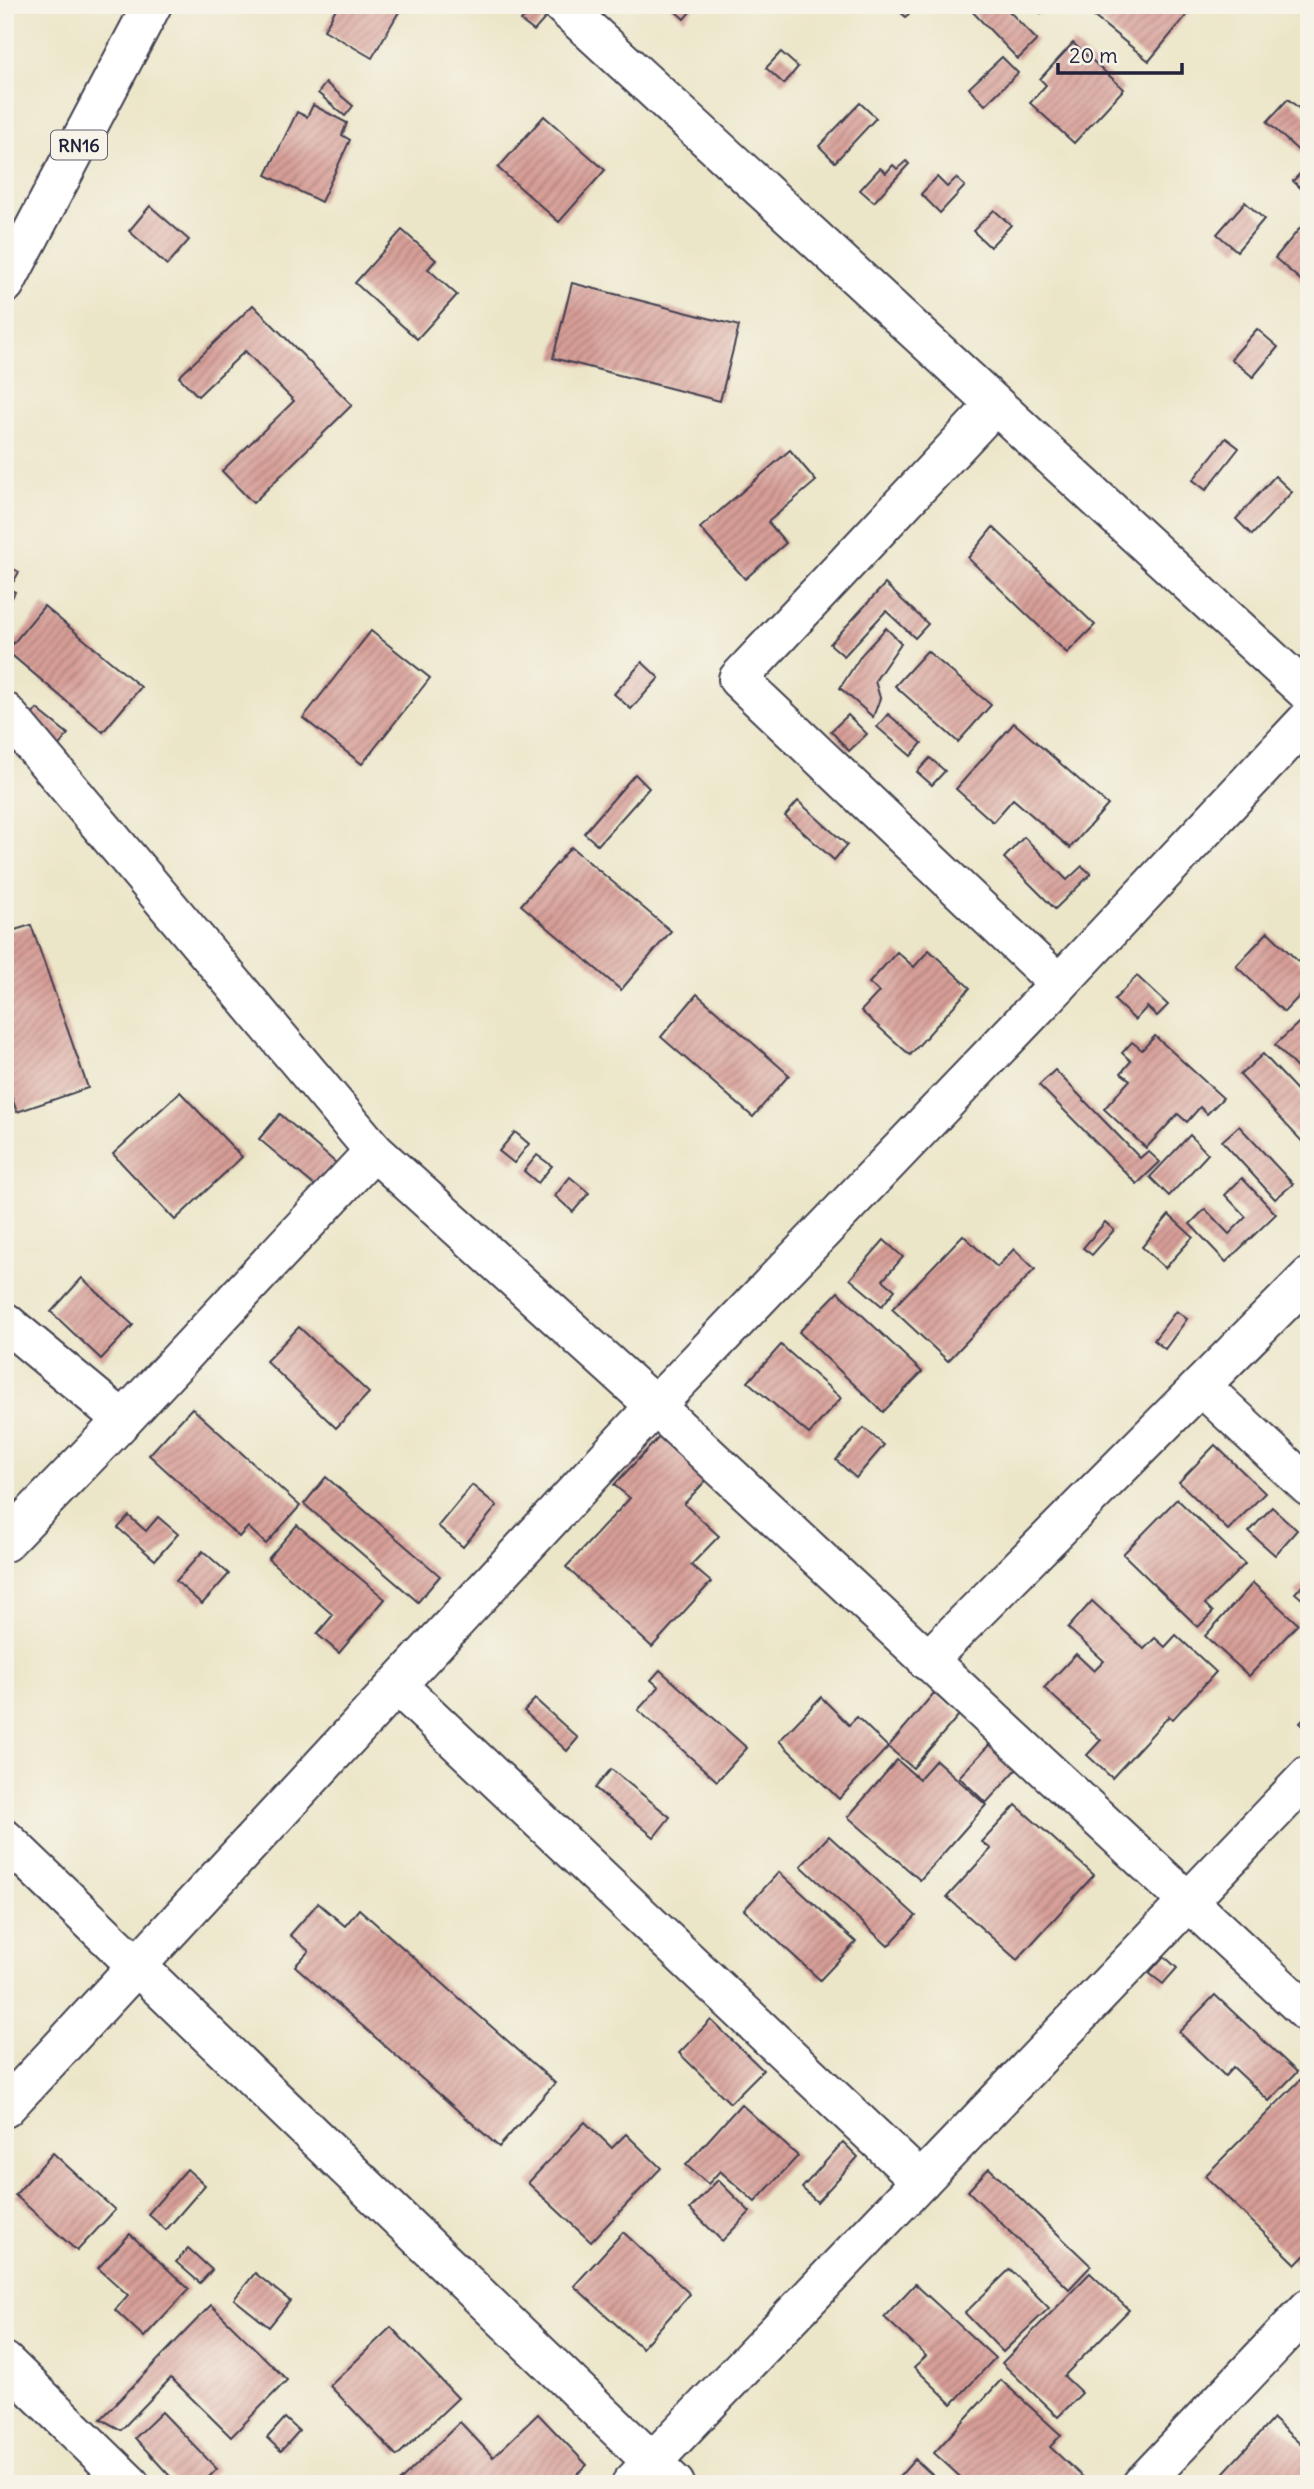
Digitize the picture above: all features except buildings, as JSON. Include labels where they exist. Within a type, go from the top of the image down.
[{"type":"street","name":"RN16","points":[[5,284],[152,5]]},
{"type":"street","points":[[562,5],[1309,694]]},
{"type":"street","points":[[995,405],[738,679],[1059,984]]},
{"type":"street","points":[[5,712],[374,1152],[655,1406],[1309,2014]]},
{"type":"street","points":[[5,2108],[655,1406],[1309,718]]},
{"type":"street","points":[[5,1542],[374,1152]]},
{"type":"street","points":[[927,1661],[1309,1277]]},
{"type":"street","points":[[5,1322],[123,1420]]},
{"type":"street","points":[[1201,1386],[1309,1487]]},
{"type":"street","points":[[398,1686],[922,2180]]},
{"type":"street","points":[[5,1839],[138,1967],[652,2477],[922,2180],[1309,1775]]},
{"type":"street","points":[[1142,2484],[1309,2308]]},
{"type":"street","points":[[5,2362],[130,2484]]}]
